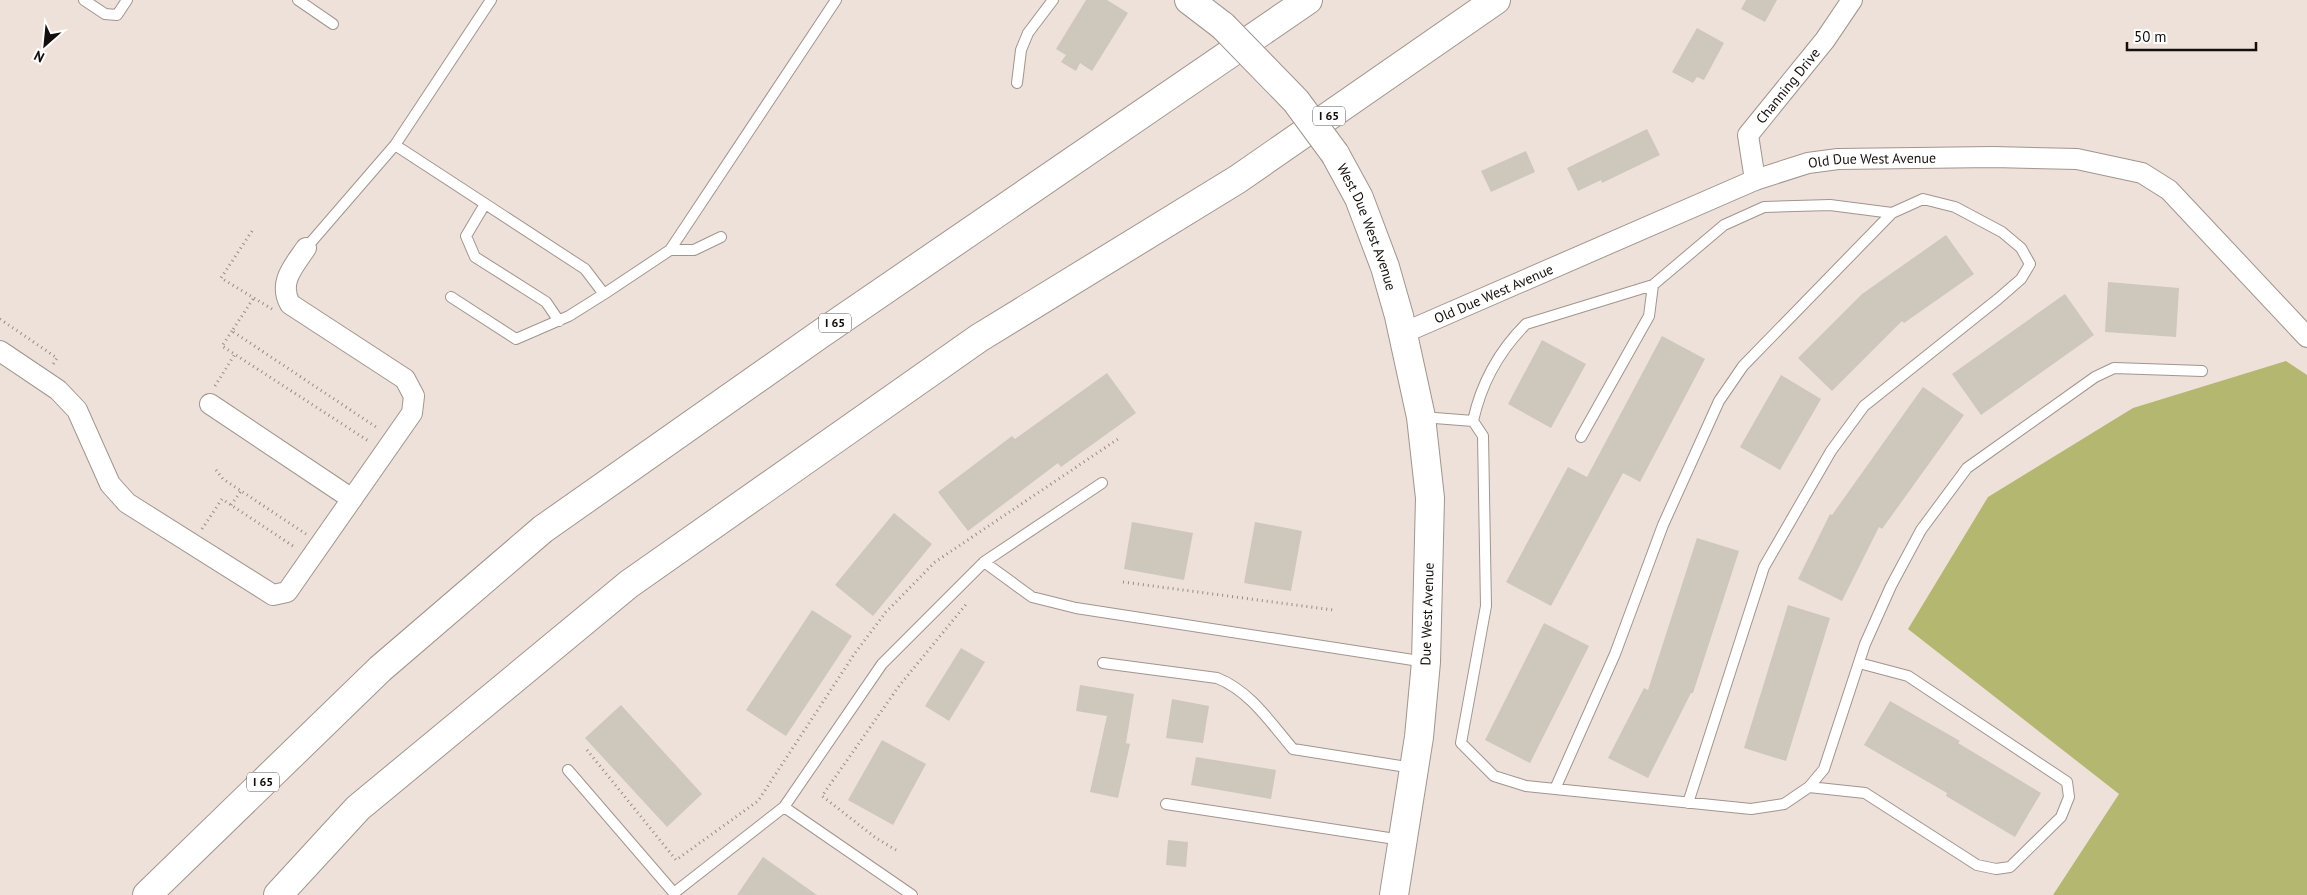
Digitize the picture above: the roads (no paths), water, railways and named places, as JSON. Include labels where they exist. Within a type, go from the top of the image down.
[{"type":"main road","name":"West Due West Avenue","points":[[1189,0],[1223,26],[1296,101],[1335,154],[1358,198],[1382,257],[1399,316],[1401,334]]},
{"type":"main road","name":"I 65","points":[[147,895],[380,669],[543,529],[827,329],[1308,0]]},
{"type":"main road","name":"I 65","points":[[278,895],[358,808],[629,584],[979,338],[1238,179],[1496,0]]},
{"type":"main road","name":"Due West Avenue","points":[[1394,895],[1414,768],[1426,662],[1430,498],[1420,417],[1401,334]]},
{"type":"street","name":"Channing Drive","points":[[1755,180],[1748,135],[1825,40],[1852,0]]},
{"type":"street","name":"Old Due West Avenue","points":[[1401,334],[1755,180],[1808,163],[1838,159],[1993,157],[2076,159],[2142,173],[2169,190],[2307,337]]},
{"type":"street","points":[[0,351],[58,390],[77,410],[110,484],[127,502],[274,595],[287,592],[412,413],[414,396],[405,379],[290,304],[286,296],[286,279],[306,248]]},
{"type":"street","points":[[210,397],[352,499]]},
{"type":"lane","points":[[84,0],[105,14],[117,15],[127,0]]},
{"type":"lane","points":[[298,0],[333,24]]},
{"type":"lane","points":[[306,248],[395,145],[491,0]]},
{"type":"lane","points":[[451,297],[516,339],[559,321],[604,294],[670,250],[836,0]]},
{"type":"lane","points":[[1017,83],[1021,50],[1028,33],[1053,0]]},
{"type":"lane","points":[[395,145],[585,269],[604,294]]},
{"type":"lane","points":[[1555,789],[1615,654],[1664,525],[1719,402],[1743,366],[1892,213],[1923,199],[1955,207],[2002,232],[2021,248],[2030,264],[2015,284],[1864,406],[1831,450],[1764,566],[1688,803]]},
{"type":"lane","points":[[485,204],[466,236],[475,257],[546,302],[559,321]]},
{"type":"lane","points":[[1892,213],[1830,205],[1764,208],[1724,225],[1653,285],[1526,324],[1513,337],[1492,368],[1478,397],[1473,421],[1484,436],[1486,606],[1461,743],[1494,776],[1526,786],[1688,803],[1751,809],[1784,804],[1808,787],[1824,769],[1865,644],[1892,586],[1921,530],[1967,468],[2095,377],[2114,368],[2202,371]]},
{"type":"lane","points":[[670,250],[694,250],[721,237]]},
{"type":"lane","points":[[1580,437],[1649,316],[1653,285]]},
{"type":"lane","points":[[1420,417],[1473,421]]},
{"type":"lane","points":[[568,770],[675,894],[784,807],[882,664],[984,562],[1102,482]]},
{"type":"lane","points":[[984,562],[1032,597],[1076,608],[1426,662]]},
{"type":"lane","points":[[1103,663],[1217,678],[1233,684],[1251,700],[1293,749],[1414,768]]},
{"type":"lane","points":[[1808,787],[1865,793],[1976,865],[1996,869],[2010,867],[2061,817],[2069,797],[2066,782],[1908,676],[1859,663]]},
{"type":"lane","points":[[1166,804],[1403,840]]},
{"type":"lane","points":[[784,807],[912,895]]}]
